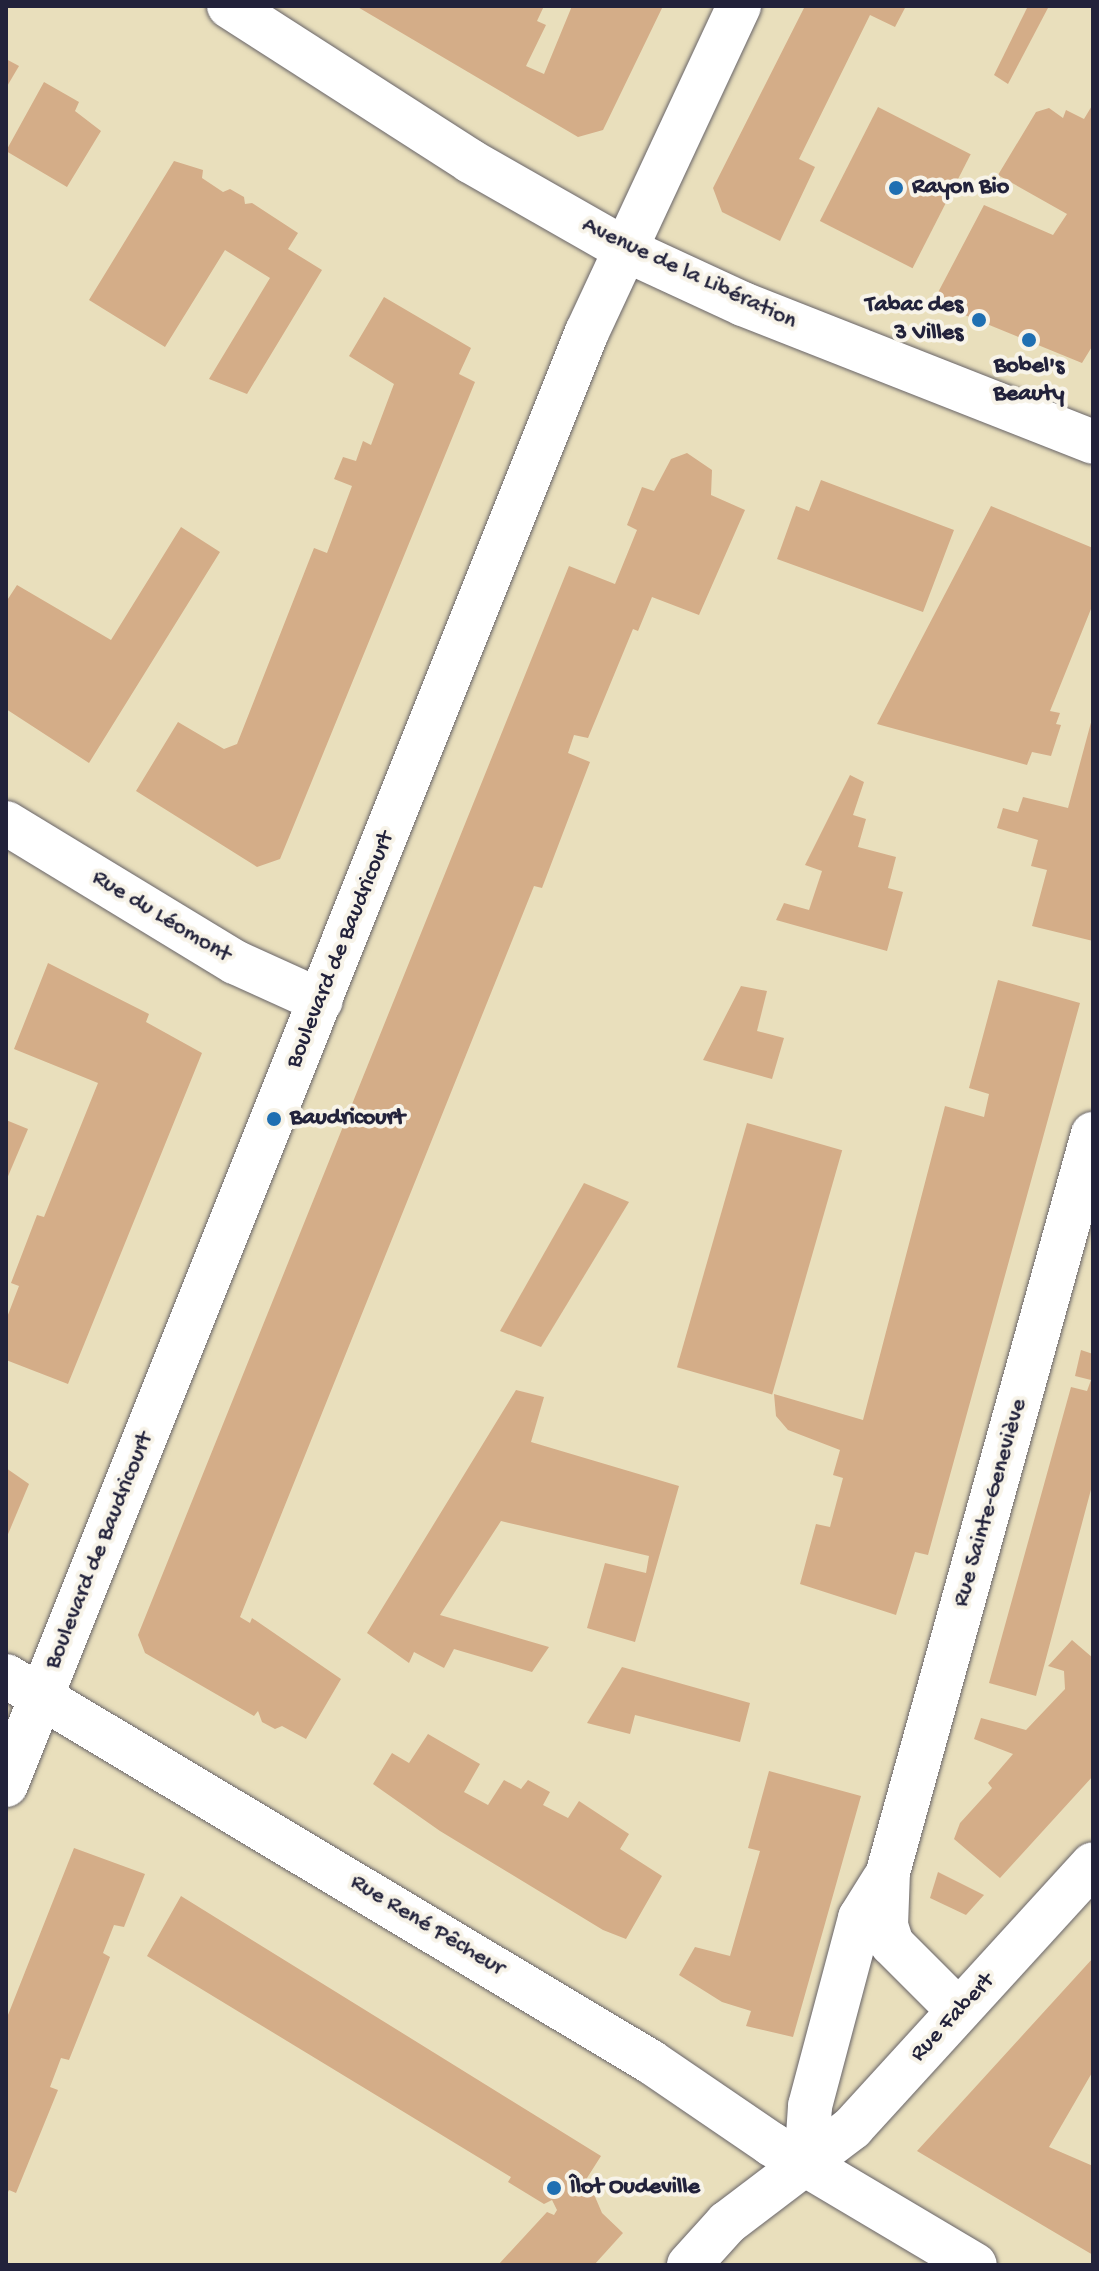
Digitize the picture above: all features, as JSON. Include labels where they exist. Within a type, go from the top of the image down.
[{"type":"street","name":"Avenue de la Libération","points":[[229,6],[470,161],[624,249],[743,304],[1093,442]]},
{"type":"street","name":"Boulevard de Baudricourt","points":[[6,1785],[24,1686],[321,1001],[624,249],[739,6]]},
{"type":"street","name":"Rue du Léomont","points":[[6,823],[235,962],[321,1001]]},
{"type":"street","name":"Rue Sainte-Geneviève","points":[[958,2010],[892,1944],[886,1926],[888,1872],[1093,1134]]},
{"type":"street","name":"Rue René Pêcheur","points":[[24,1686],[651,2062],[806,2165],[975,2265]]},
{"type":"street","name":"Rue Fabert","points":[[689,2265],[727,2223],[852,2128],[1093,1864]]},
{"type":"street","name":"Rue Sainte-Geneviève","points":[[806,2165],[810,2106],[860,1918],[888,1872]]},
{"type":"building","points":[[356,6],[544,6],[537,21],[546,25],[526,66],[544,74],[572,6],[663,6],[603,130],[578,137]]},
{"type":"building","points":[[805,6],[906,6],[895,27],[870,15],[799,159],[815,167],[780,241],[722,212],[713,188]]},
{"type":"building","points":[[1028,6],[1049,6],[1008,84],[994,75]]},
{"type":"building","points":[[6,59],[19,66],[6,88]]},
{"type":"building","points":[[44,82],[79,102],[75,111],[101,131],[67,187],[6,151]]},
{"type":"building","points":[[1093,104],[1093,345],[1082,363],[933,302],[984,205],[1053,235],[1067,214],[998,175],[1036,112],[1049,108],[1063,118],[1066,110],[1084,119]]},
{"type":"building","name":"Rayon Bio","points":[[878,107],[971,154],[913,268],[820,221]]},
{"type":"building","points":[[174,161],[203,170],[202,178],[223,192],[230,189],[244,197],[245,204],[252,203],[298,233],[288,249],[322,270],[247,394],[209,379],[270,278],[225,250],[165,347],[89,300]]},
{"type":"building","points":[[384,297],[471,348],[459,374],[475,382],[280,859],[257,867],[136,791],[178,722],[224,749],[237,744],[314,548],[327,553],[352,486],[334,479],[343,457],[356,461],[363,441],[371,445],[394,384],[349,356]]},
{"type":"building","points":[[687,453],[712,470],[711,495],[745,510],[699,615],[652,597],[638,631],[633,629],[588,738],[574,735],[568,753],[590,762],[542,888],[534,886],[240,1617],[250,1623],[252,1618],[341,1679],[306,1739],[282,1726],[275,1729],[262,1722],[258,1711],[254,1716],[145,1653],[138,1635],[569,566],[615,584],[637,530],[627,525],[642,487],[654,491],[671,459]]},
{"type":"building","points":[[821,480],[954,530],[923,612],[777,559],[796,506],[809,511]]},
{"type":"building","points":[[991,506],[1093,548],[1093,604],[1050,711],[1060,713],[1056,724],[1061,725],[1051,756],[1032,752],[1027,765],[877,724]]},
{"type":"building","points":[[181,527],[220,552],[89,763],[6,709],[6,602],[17,585],[111,640]]},
{"type":"building","points":[[1093,715],[1093,941],[1032,926],[1047,870],[1031,866],[1038,840],[997,828],[1003,808],[1018,812],[1023,797],[1068,808]]},
{"type":"building","points":[[850,775],[864,782],[853,815],[866,819],[858,847],[896,857],[888,888],[903,892],[887,951],[776,920],[784,903],[809,910],[822,871],[805,865]]},
{"type":"building","points":[[48,963],[149,1014],[146,1022],[202,1053],[68,1384],[6,1360],[6,1320],[19,1286],[11,1283],[37,1215],[44,1217],[98,1083],[14,1049]]},
{"type":"building","points":[[998,980],[1080,1003],[928,1555],[915,1552],[896,1615],[800,1584],[816,1524],[830,1527],[843,1478],[833,1475],[840,1450],[788,1430],[776,1416],[774,1394],[863,1420],[945,1106],[984,1117],[989,1094],[969,1088]]},
{"type":"building","points":[[741,986],[767,991],[757,1031],[784,1038],[772,1079],[703,1060]]},
{"type":"building","points":[[6,1120],[28,1129],[6,1181]]},
{"type":"building","points":[[747,1123],[842,1150],[772,1394],[677,1367]]},
{"type":"building","points":[[584,1183],[629,1202],[541,1347],[500,1331]]},
{"type":"building","points":[[1081,1350],[1093,1354],[1093,1482],[1036,1696],[989,1683],[1071,1387],[1087,1391],[1091,1380],[1075,1376]]},
{"type":"building","points":[[516,1390],[544,1397],[531,1442],[679,1486],[635,1642],[587,1628],[605,1563],[646,1573],[649,1556],[501,1521],[440,1615],[549,1647],[532,1672],[454,1649],[444,1668],[414,1652],[409,1663],[367,1633]]},
{"type":"building","points":[[6,1468],[29,1484],[6,1539]]},
{"type":"building","points":[[1072,1640],[1093,1658],[1093,1776],[1000,1878],[954,1839],[960,1823],[992,1788],[988,1783],[1013,1754],[974,1739],[981,1718],[1026,1730],[1065,1689],[1064,1671],[1048,1666]]},
{"type":"building","points":[[622,1667],[750,1703],[740,1742],[635,1715],[630,1734],[587,1723]]},
{"type":"building","points":[[428,1734],[480,1764],[464,1792],[488,1805],[504,1780],[521,1789],[528,1780],[550,1792],[543,1805],[568,1818],[579,1801],[629,1834],[620,1849],[662,1876],[626,1939],[603,1930],[440,1831],[373,1784],[392,1753],[409,1763]]},
{"type":"building","points":[[769,1771],[861,1796],[793,2037],[746,2026],[751,2011],[722,2002],[679,1975],[695,1947],[730,1956],[760,1851],[748,1848]]},
{"type":"building","points":[[74,1848],[145,1874],[124,1927],[114,1925],[103,1953],[110,1957],[69,2060],[61,2058],[50,2087],[58,2090],[16,2193],[9,2190],[6,2196],[6,2020]]},
{"type":"building","points":[[938,1872],[984,1895],[966,1915],[930,1898]]},
{"type":"building","points":[[181,1896],[601,2156],[587,2178],[602,2213],[623,2233],[594,2265],[498,2265],[547,2212],[554,2215],[557,2210],[552,2200],[544,2204],[508,2182],[511,2177],[147,1956]]},
{"type":"building","points":[[1093,1958],[1093,2071],[1049,2147],[1093,2166],[1093,2255],[917,2151]]},
{"type":"place","name":"Rayon Bio","points":[[896,188]]},
{"type":"place","name":"Tabac des 3 Villes","points":[[979,320]]},
{"type":"place","name":"Bobel's Beauty","points":[[1029,340]]},
{"type":"place","name":"Baudricourt","points":[[274,1119]]},
{"type":"place","name":"Îlot Oudeville","points":[[554,2188]]}]
